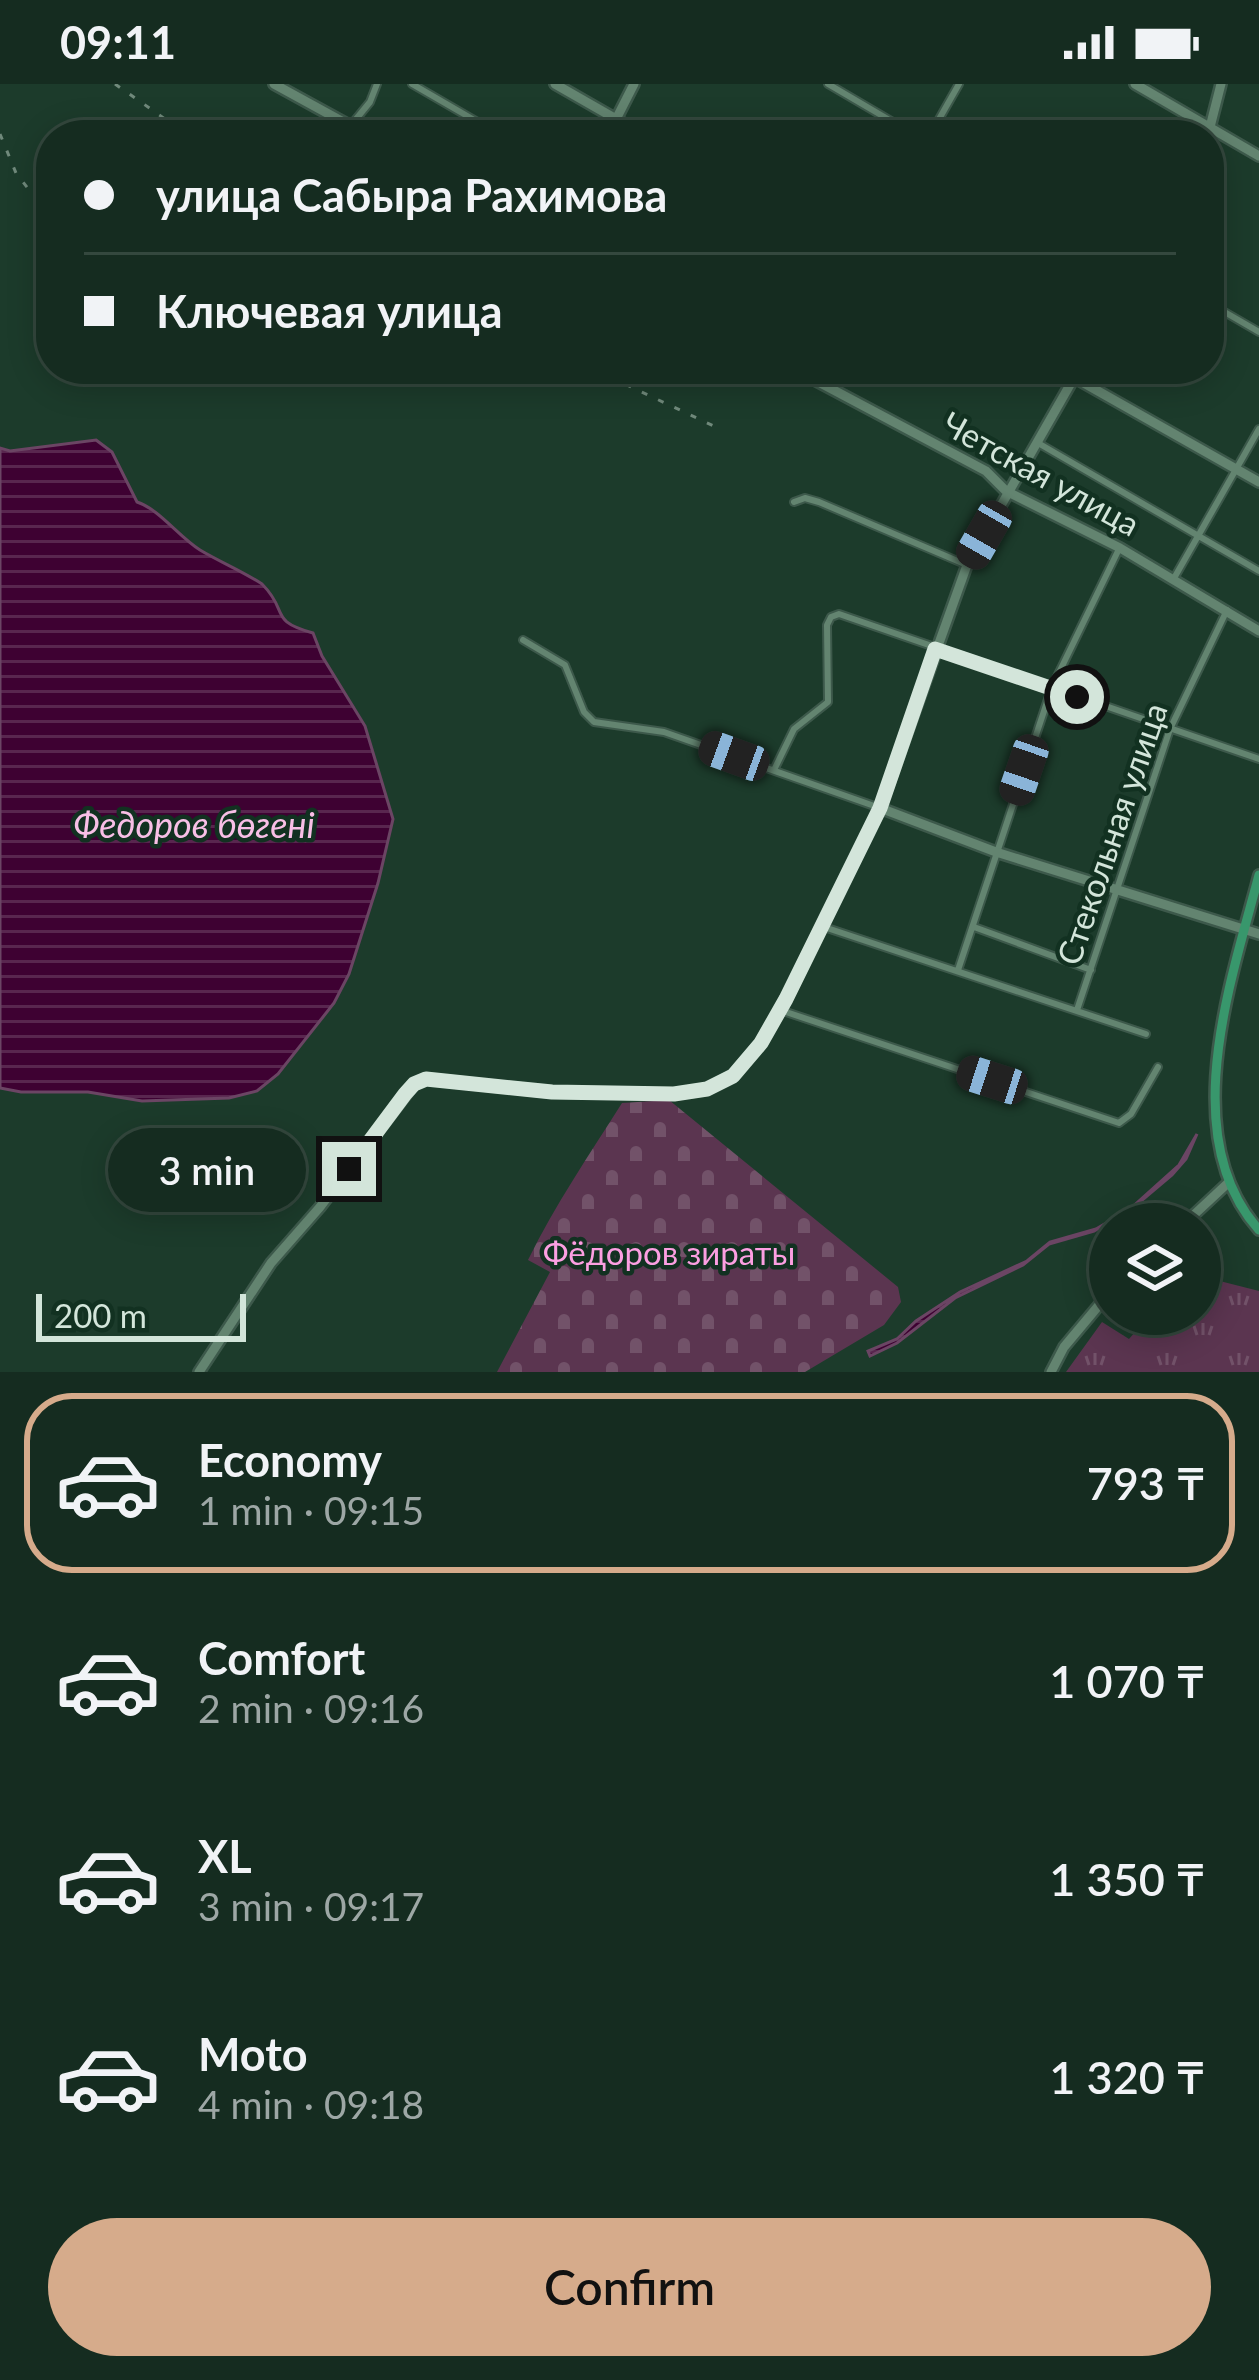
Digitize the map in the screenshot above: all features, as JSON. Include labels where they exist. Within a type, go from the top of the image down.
[{"type":"main road","points":[[1259,875],[1215,1082],[1214,1110],[1228,1184],[1259,1230]]},
{"type":"street","points":[[274,84],[340,120]]},
{"type":"street","points":[[357,120],[376,84]]},
{"type":"street","points":[[412,84],[474,120]]},
{"type":"street","points":[[555,84],[616,119],[634,84]]},
{"type":"street","points":[[828,84],[889,120]]},
{"type":"street","points":[[939,120],[959,84]]},
{"type":"street","points":[[1135,84],[1189,120]]},
{"type":"street","points":[[1212,120],[1221,84]]},
{"type":"street","points":[[1224,140],[1259,156]]},
{"type":"street","points":[[1224,312],[1259,332]]},
{"type":"street","name":"Четская улица","points":[[822,384],[986,471],[1006,491],[1120,548],[1259,631]]},
{"type":"street","points":[[199,1372],[271,1263],[414,1084],[426,1079],[552,1092],[674,1094],[707,1089],[733,1076],[761,1043],[780,1010],[880,808],[967,565],[1071,384]]},
{"type":"street","points":[[1096,384],[1259,482]]},
{"type":"street","points":[[1173,580],[1259,429]]},
{"type":"street","points":[[1038,443],[1259,571]]},
{"type":"street","points":[[794,502],[805,498],[819,502],[967,565]]},
{"type":"street","points":[[958,970],[1052,687],[1120,548]]},
{"type":"street","name":"Стекольная улица","points":[[1077,1010],[1170,729],[1227,610]]},
{"type":"street","points":[[774,770],[794,730],[828,702],[825,635],[831,616],[850,616],[1259,759]]},
{"type":"street","points":[[523,640],[565,664],[584,712],[594,722],[664,732],[996,852],[1259,934]]},
{"type":"street","points":[[821,926],[1146,1034]]},
{"type":"street","points":[[974,928],[1091,970]]},
{"type":"street","points":[[780,1010],[1118,1123],[1130,1114],[1158,1067]]},
{"type":"street","points":[[1207,1203],[1228,1184]]},
{"type":"street","points":[[1051,1372],[1089,1318]]},
{"type":"green space","name":"Фёдоров зираты","points":[[669,1100],[898,1287],[901,1302],[884,1325],[805,1372],[497,1372],[550,1272],[528,1260],[585,1161],[622,1103]]},
{"type":"green space","points":[[1221,1281],[1259,1291],[1259,1372],[1066,1372],[1093,1335],[1129,1339],[1133,1335],[1221,1335]]},
{"type":"water","name":"Федоров бөгені","points":[[96,440],[112,452],[137,502],[200,550],[262,584],[284,619],[313,633],[365,726],[393,819],[349,974],[334,1003],[278,1074],[257,1091],[229,1098],[142,1101],[88,1092],[0,1088],[0,448],[10,451]]},
{"type":"water","points":[[1197,1134],[1186,1159],[1137,1203],[1179,1165]]},
{"type":"water","points":[[1089,1231],[1049,1244],[1023,1265],[955,1298],[897,1343],[870,1356],[868,1351],[897,1339],[960,1292],[1027,1261],[1050,1242]]},
{"type":"railway","points":[[115,84],[167,120]]},
{"type":"railway","points":[[0,134],[16,173],[36,199]]},
{"type":"railway","points":[[625,384],[718,428]]},
{"type":"route","points":[[349,1169],[405,1094],[426,1079],[484,1088],[674,1094],[707,1089],[733,1076],[761,1043],[786,999],[880,808],[935,649],[1077,697]]}]
